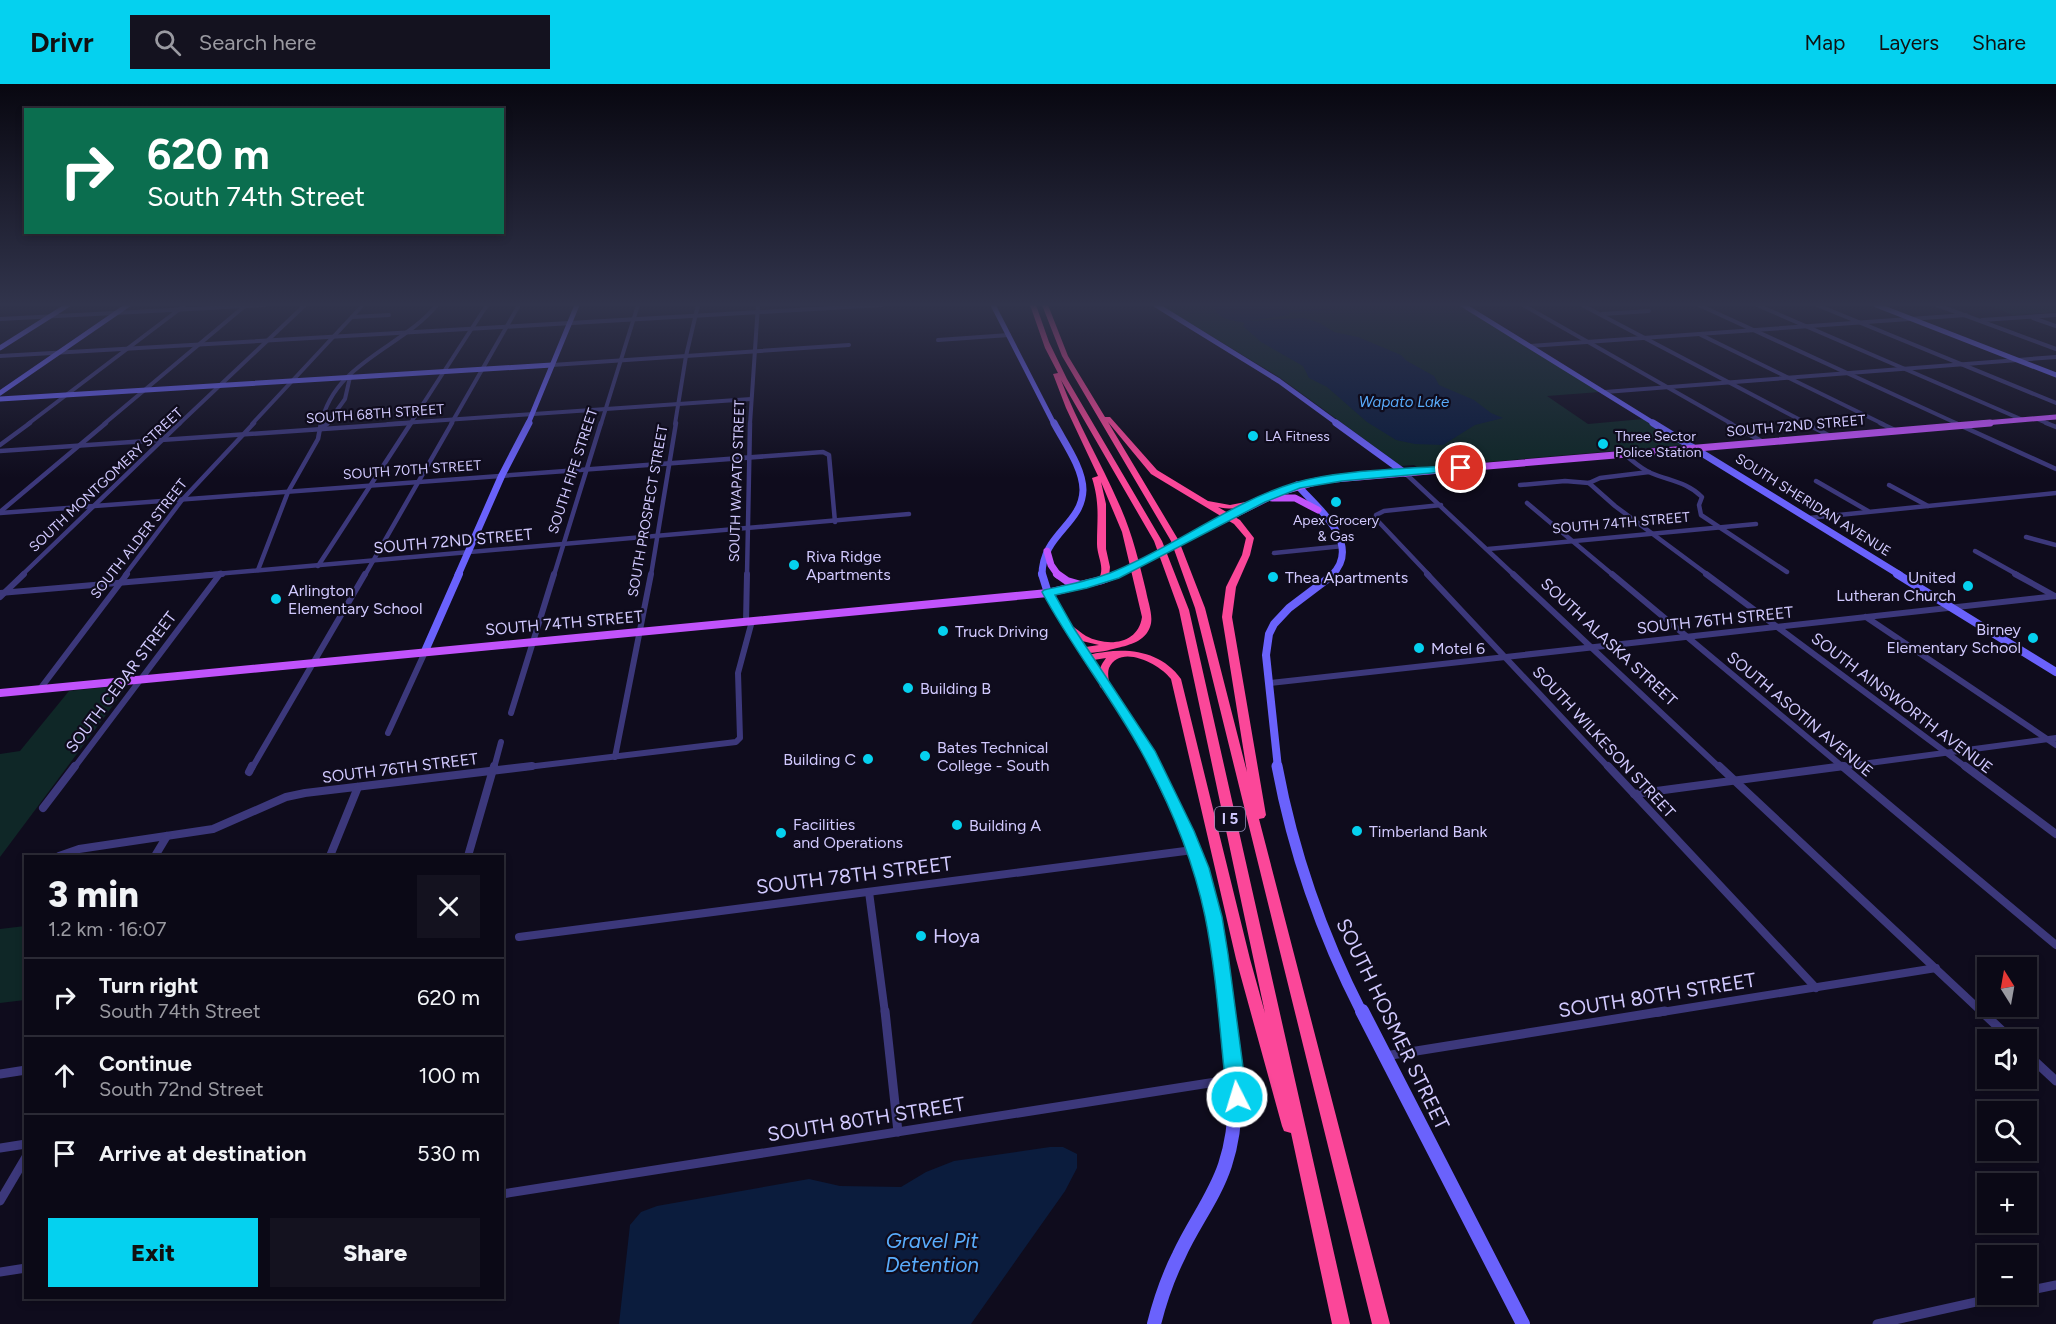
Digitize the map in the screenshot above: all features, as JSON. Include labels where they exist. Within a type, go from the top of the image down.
[{"type":"highway","points":[[1052,363],[1063,398],[1085,447],[1116,506],[1126,533],[1146,617],[1146,628],[1135,639],[1085,654]]},
{"type":"highway","name":"I 5","points":[[1056,363],[1158,541],[1184,610],[1341,1324]]},
{"type":"highway","name":"I 5","points":[[1069,363],[1144,486],[1181,554],[1200,608],[1382,1324]]},
{"type":"highway","points":[[1085,391],[1148,466],[1164,479],[1243,527],[1251,540],[1230,587],[1227,616],[1266,863]]},
{"type":"highway","points":[[1085,447],[1099,487],[1104,516],[1101,542],[1107,570],[1102,580]]},
{"type":"highway","points":[[1188,493],[1222,506],[1235,506],[1260,500]]},
{"type":"highway","points":[[1067,627],[1090,641],[1104,644],[1121,643]]},
{"type":"highway","points":[[1085,654],[1140,654],[1162,663],[1176,679],[1246,969],[1317,1217]]},
{"type":"highway","points":[[1105,687],[1104,670],[1110,659],[1140,654]]},
{"type":"main road","name":"SOUTH 72ND STREET","points":[[1127,570],[1260,500],[1297,485],[1332,479],[2056,417]]},
{"type":"main road","points":[[1260,500],[1295,498],[1318,510]]},
{"type":"main road","points":[[1047,551],[1056,576],[1083,586]]},
{"type":"main road","name":"SOUTH 74TH STREET","points":[[0,693],[1048,592],[1083,586],[1127,570]]},
{"type":"main road","points":[[1048,592],[1085,654]]},
{"type":"street","points":[[0,393],[43,363]]},
{"type":"street","points":[[0,445],[108,363]]},
{"type":"street","points":[[0,512],[177,363]]},
{"type":"street","name":"SOUTH MONTGOMERY STREET","points":[[1,594],[244,363]]},
{"type":"street","name":"SOUTH ALDER STREET","points":[[40,689],[182,500],[309,363]]},
{"type":"street","points":[[258,570],[288,492],[318,440],[331,396],[363,363]]},
{"type":"street","points":[[318,566],[450,363]]},
{"type":"street","points":[[249,772],[487,363]]},
{"type":"street","points":[[0,399],[581,363]]},
{"type":"street","name":"SOUTH FIFE STREET","points":[[510,712],[606,409],[618,363]]},
{"type":"street","name":"SOUTH PROSPECT STREET","points":[[615,757],[658,537],[685,363]]},
{"type":"street","name":"SOUTH WAPATO STREET","points":[[740,740],[738,673],[749,621],[748,529],[753,363]]},
{"type":"street","points":[[1023,363],[1079,472],[1083,485],[1084,495],[1080,509],[1047,551],[1041,573],[1048,592]]},
{"type":"street","name":"SOUTH ALASKA STREET","points":[[1251,363],[1405,473],[1441,505],[2000,1029]]},
{"type":"street","name":"SOUTH SHERIDAN AVENUE","points":[[1558,363],[2056,672]]},
{"type":"street","points":[[1624,363],[1763,442]]},
{"type":"street","points":[[1691,363],[1830,436]]},
{"type":"street","points":[[1757,363],[1897,431]]},
{"type":"street","points":[[1825,363],[2056,470]]},
{"type":"street","points":[[1891,363],[2023,420]]},
{"type":"street","points":[[1959,363],[2056,403]]},
{"type":"street","points":[[1605,392],[1978,363]]},
{"type":"street","points":[[2025,363],[2056,375]]},
{"type":"street","points":[[388,733],[502,475],[533,414],[552,365]]},
{"type":"street","points":[[321,429],[345,400],[349,391],[350,377]]},
{"type":"street","name":"SOUTH 68TH STREET","points":[[0,451],[751,399]]},
{"type":"street","points":[[2037,419],[2056,427]]},
{"type":"street","name":"SOUTH 70TH STREET","points":[[0,512],[826,452],[829,455],[835,522]]},
{"type":"street","points":[[1624,454],[1649,472],[1674,479],[1699,494],[1702,499],[1699,505],[1701,515],[1787,572]]},
{"type":"street","points":[[1520,485],[1565,480],[1589,483],[1600,478],[1649,472]]},
{"type":"street","points":[[1816,481],[1868,512]]},
{"type":"street","name":"SOUTH AINSWORTH AVENUE","points":[[1589,483],[1596,491],[1776,627],[2056,834]]},
{"type":"street","points":[[1274,553],[1343,546],[1339,533],[1297,485]]},
{"type":"street","points":[[1889,485],[1928,506]]},
{"type":"street","points":[[1809,518],[2056,493]]},
{"type":"street","name":"SOUTH ASOTIN AVENUE","points":[[1527,503],[2056,945]]},
{"type":"street","name":"SOUTH WILKESON STREET","points":[[1441,505],[1389,510],[1376,515],[1376,519],[1816,988]]},
{"type":"street","name":"SOUTH 72ND STREET","points":[[1,594],[909,514]]},
{"type":"street","name":"SOUTH 74TH STREET","points":[[1488,549],[1755,524]]},
{"type":"street","points":[[2026,537],[2056,545]]},
{"type":"street","name":"SOUTH HOSMER STREET","points":[[1343,546],[1343,559],[1335,573],[1284,613],[1273,627],[1267,643],[1277,764],[1299,860],[1322,926],[1342,973],[1523,1324]]},
{"type":"street","points":[[1975,551],[2056,596]]},
{"type":"street","name":"SOUTH CEDAR STREET","points":[[43,808],[221,573]]},
{"type":"street","name":"SOUTH 76TH STREET","points":[[1270,683],[2056,596]]},
{"type":"street","points":[[1866,617],[2056,745]]},
{"type":"street","points":[[1085,654],[1148,751],[1193,850],[1207,890],[1213,917],[1236,1079],[1236,1114],[1225,1164],[1211,1198],[1190,1233],[1170,1275],[1154,1324]]},
{"type":"street","points":[[1634,794],[2056,738]]},
{"type":"street","name":"SOUTH 76TH STREET","points":[[62,855],[213,829],[286,797],[731,744],[740,740]]},
{"type":"street","points":[[468,855],[501,742]]},
{"type":"street","points":[[330,855],[358,787]]},
{"type":"street","points":[[156,855],[167,836]]},
{"type":"street","name":"SOUTH 78TH STREET","points":[[519,937],[1193,850]]},
{"type":"street","points":[[869,892],[881,976],[898,1132]]},
{"type":"street","name":"SOUTH 80TH STREET","points":[[1385,1056],[1936,968]]},
{"type":"street","points":[[2037,1063],[2056,1081]]},
{"type":"street","points":[[0,1074],[24,1070]]},
{"type":"street","name":"SOUTH 80TH STREET","points":[[504,1194],[1236,1079]]},
{"type":"street","points":[[0,1148],[24,1144]]},
{"type":"street","points":[[0,1201],[24,1160]]},
{"type":"street","points":[[0,1272],[24,1268]]},
{"type":"street","points":[[2037,1289],[2056,1285]]},
{"type":"street","points":[[1877,1324],[1977,1302]]},
{"type":"green space","points":[[1256,363],[1553,363],[1600,392],[1547,396],[1588,424],[1643,419],[1683,445],[1418,468],[1414,465],[1401,466],[1279,377]]},
{"type":"green space","points":[[128,685],[0,857],[0,754],[20,751],[69,691]]},
{"type":"green space","points":[[24,926],[24,1000],[0,1003],[0,929]]},
{"type":"water","name":"Wapato Lake","points":[[1298,363],[1410,363],[1434,376],[1439,385],[1474,400],[1491,413],[1503,418],[1475,425],[1443,445],[1415,444],[1396,440],[1367,422],[1327,387],[1309,378],[1303,366]]},
{"type":"water","name":"Gravel Pit Detention","points":[[1063,1147],[1077,1154],[1077,1168],[1065,1191],[971,1324],[619,1324],[630,1225],[641,1212],[657,1206],[809,1179],[840,1186],[901,1187],[926,1172],[954,1161]]},
{"type":"place","name":"LA Fitness","points":[[1253,436]]},
{"type":"place","name":"Three Sector Police Station","points":[[1603,444]]},
{"type":"place","name":"Apex Grocery & Gas","points":[[1336,502]]},
{"type":"place","name":"Riva Ridge Apartments","points":[[794,565]]},
{"type":"place","name":"Thea Apartments","points":[[1273,577]]},
{"type":"place","name":"United Lutheran Church","points":[[1968,586]]},
{"type":"place","name":"Arlington Elementary School","points":[[276,599]]},
{"type":"place","name":"Truck Driving","points":[[943,631]]},
{"type":"place","name":"Birney Elementary School","points":[[2033,638]]},
{"type":"place","name":"Motel 6","points":[[1419,648]]},
{"type":"place","name":"Building B","points":[[908,688]]},
{"type":"place","name":"Bates Technical College - South","points":[[925,756]]},
{"type":"place","name":"Building C","points":[[868,759]]},
{"type":"place","name":"Building A","points":[[957,825]]},
{"type":"place","name":"Timberland Bank","points":[[1357,831]]},
{"type":"place","name":"Facilities and Operations","points":[[781,833]]},
{"type":"place","name":"Hoya","points":[[921,936]]},
{"type":"route","points":[[1237,1097],[1220,954],[1207,890],[1200,868],[1186,831],[1148,751],[1067,627],[1048,592],[1083,586],[1115,575],[1287,488],[1342,478],[1461,468]]}]
